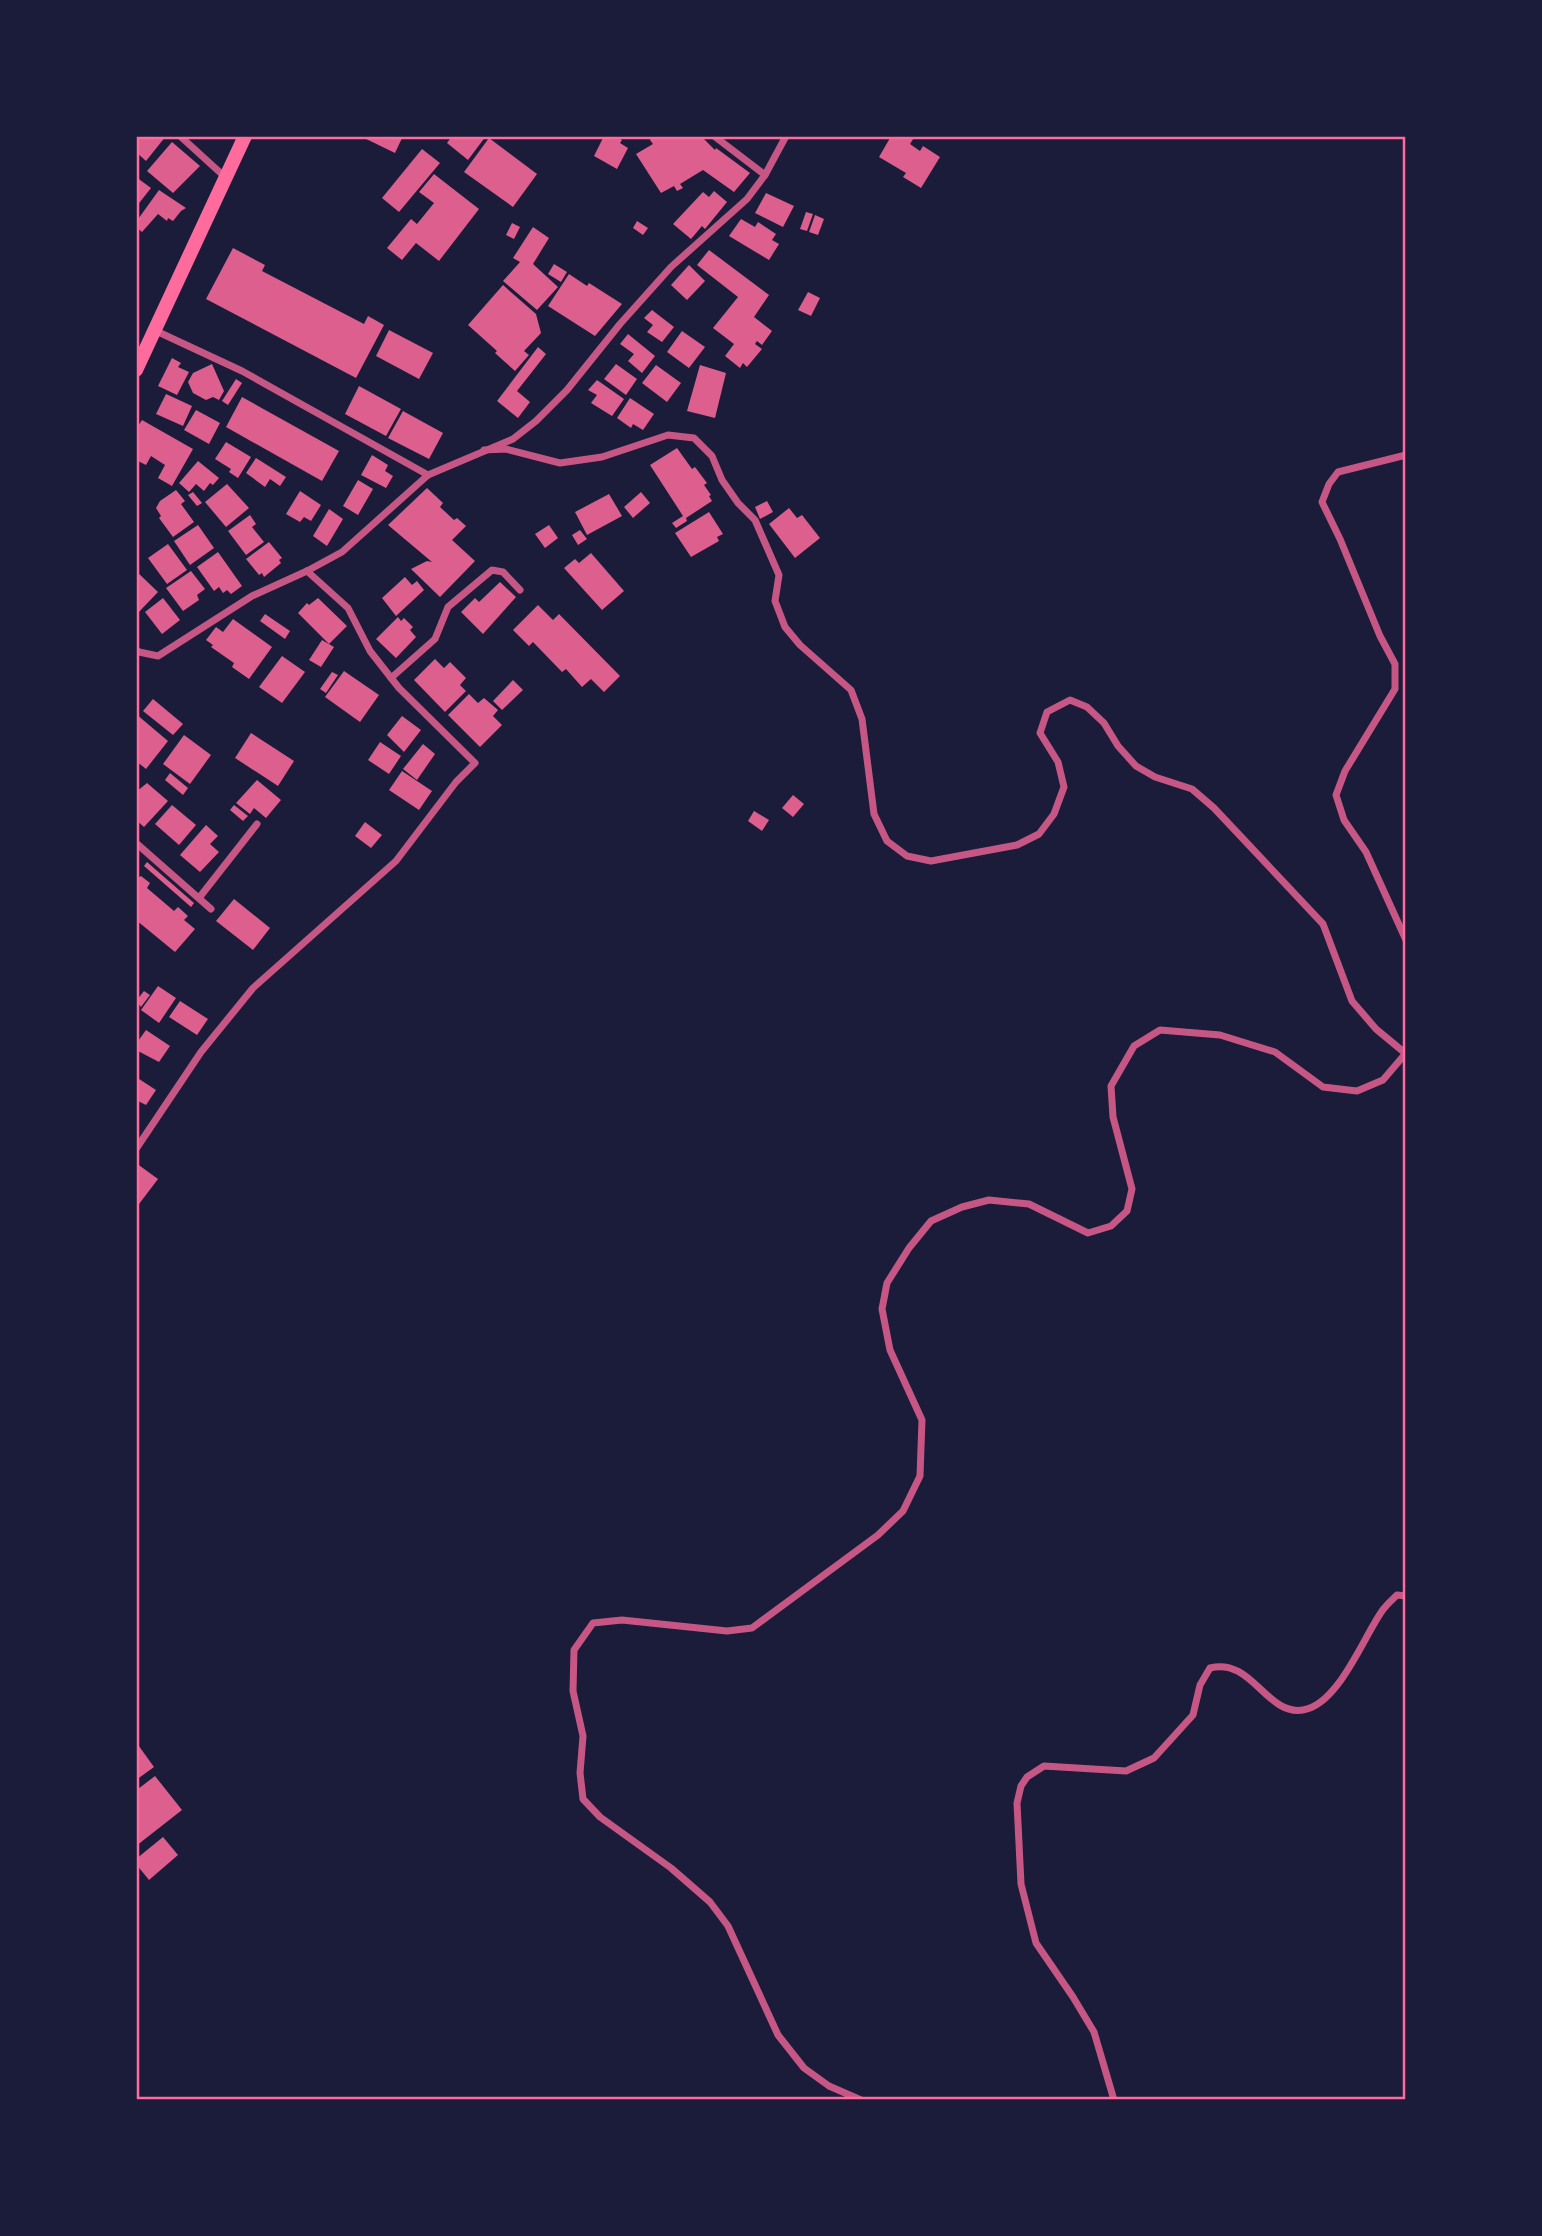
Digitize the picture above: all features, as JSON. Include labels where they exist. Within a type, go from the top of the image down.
[{"type":"main road","points":[[136,370],[245,136]]},
{"type":"street","points":[[180,136],[225,177]]},
{"type":"street","points":[[714,136],[765,175]]},
{"type":"street","points":[[136,650],[158,656],[252,596],[342,552],[428,475],[513,439],[567,390],[620,324],[671,267],[747,199],[765,175],[786,136]]},
{"type":"street","points":[[153,330],[242,371],[428,475]]},
{"type":"street","points":[[484,450],[506,449],[560,463],[602,457],[668,435],[694,438],[712,456],[722,480],[738,503],[755,520],[779,575],[775,601],[785,627],[800,645],[851,690],[862,719],[874,814],[887,841],[907,856],[931,861],[1017,845],[1039,834],[1054,814],[1065,787],[1058,762],[1040,733],[1047,712],[1070,700],[1078,703],[1087,707],[1104,723],[1118,746],[1136,766],[1155,777],[1192,789],[1214,808],[1323,923],[1352,1001],[1376,1029],[1405,1053],[1383,1080],[1357,1091],[1323,1087],[1275,1052],[1220,1035],[1160,1030],[1134,1046],[1111,1086],[1113,1117],[1132,1189],[1127,1210],[1111,1226],[1088,1233],[1028,1204],[989,1200],[962,1206],[931,1220],[887,1283],[883,1310],[890,1350],[922,1420],[920,1476],[903,1511],[878,1535],[752,1628],[727,1631],[622,1620],[593,1623],[575,1650],[573,1690],[583,1737],[580,1773],[583,1799],[600,1817],[671,1868],[710,1902],[729,1926],[778,2035],[804,2068],[830,2086],[861,2099]]},
{"type":"street","points":[[1405,455],[1338,472],[1329,484],[1322,502],[1380,636],[1395,664],[1395,689],[1345,771],[1336,795],[1344,820],[1366,852],[1405,940]]},
{"type":"street","points":[[391,678],[435,639],[448,607],[492,570],[503,572],[520,590]]},
{"type":"street","points":[[136,1149],[201,1052],[253,988],[396,861],[456,782],[475,763],[391,678],[370,651],[348,608],[307,571]]},
{"type":"street","points":[[198,898],[257,824]]},
{"type":"street","points":[[136,843],[211,909]]},
{"type":"street","points":[[1114,2099],[1094,2032],[1036,1943],[1021,1884],[1017,1803],[1021,1786],[1027,1777],[1044,1766],[1126,1771],[1154,1758],[1193,1715],[1200,1685],[1210,1668],[1223,1665],[1240,1671],[1283,1707],[1298,1711],[1314,1709],[1335,1689],[1384,1608],[1397,1595],[1405,1596]]},
{"type":"building","points":[[138,136],[166,136],[146,161],[136,152]]},
{"type":"building","points":[[360,136],[403,136],[395,153]]},
{"type":"building","points":[[452,136],[486,136],[468,160],[447,143]]},
{"type":"building","points":[[604,136],[615,136],[628,148],[617,169],[594,156]]},
{"type":"building","points":[[651,136],[701,136],[715,150],[716,148],[750,173],[734,192],[703,170],[680,184],[683,188],[677,191],[674,186],[661,193],[636,154],[653,144]]},
{"type":"building","points":[[887,136],[915,136],[910,144],[920,151],[923,146],[940,157],[921,188],[903,177],[906,173],[879,157],[890,138]]},
{"type":"building","points":[[489,138],[537,174],[513,207],[464,172]]},
{"type":"building","points":[[172,142],[200,166],[173,193],[147,171]]},
{"type":"building","points":[[422,149],[440,163],[399,212],[382,198]]},
{"type":"building","points":[[434,174],[479,209],[439,261],[416,243],[402,260],[387,248],[411,219],[417,224],[434,203],[419,192]]},
{"type":"building","points":[[136,177],[151,188],[136,207]]},
{"type":"building","points":[[159,190],[186,208],[173,221],[168,218],[167,221],[158,214],[142,232],[136,227],[136,222]]},
{"type":"building","points":[[714,191],[727,202],[705,229],[702,226],[691,239],[673,224],[703,192],[709,197]]},
{"type":"building","points":[[766,193],[794,206],[783,227],[755,213]]},
{"type":"building","points":[[806,212],[813,214],[807,231],[800,229]]},
{"type":"building","points":[[815,215],[824,219],[818,235],[809,232]]},
{"type":"building","points":[[741,219],[755,227],[758,222],[776,234],[772,240],[779,244],[769,260],[729,236]]},
{"type":"building","points":[[637,221],[648,228],[643,235],[633,228]]},
{"type":"building","points":[[512,223],[520,227],[514,239],[506,235]]},
{"type":"building","points":[[533,227],[549,238],[533,264],[558,287],[537,310],[503,281],[520,262],[513,258]]},
{"type":"building","points":[[233,248],[265,265],[262,271],[364,324],[368,316],[384,325],[356,378],[206,299]]},
{"type":"building","points":[[709,250],[769,295],[754,317],[772,331],[762,345],[757,341],[755,344],[762,349],[747,367],[743,363],[740,368],[725,356],[734,344],[713,328],[738,297],[697,265]]},
{"type":"building","points":[[554,264],[567,272],[561,282],[548,274]]},
{"type":"building","points":[[689,265],[705,281],[687,300],[671,285]]},
{"type":"building","points":[[569,274],[622,304],[595,336],[548,306]]},
{"type":"building","points":[[503,285],[536,314],[541,333],[524,351],[529,355],[515,371],[468,325]]},
{"type":"building","points":[[808,292],[820,298],[811,316],[798,310]]},
{"type":"building","points":[[652,310],[674,327],[662,342],[647,332],[653,325],[644,318]]},
{"type":"building","points":[[389,330],[433,353],[419,379],[376,356]]},
{"type":"building","points":[[682,331],[705,347],[689,368],[667,352]]},
{"type":"building","points":[[628,334],[655,356],[642,373],[628,361],[634,354],[620,344]]},
{"type":"building","points":[[538,347],[546,354],[517,391],[530,402],[518,418],[497,401]]},
{"type":"building","points":[[172,358],[181,363],[178,367],[189,372],[177,395],[158,386]]},
{"type":"building","points":[[212,364],[224,391],[219,400],[213,397],[206,400],[193,393],[188,382],[193,373]]},
{"type":"building","points":[[616,364],[637,379],[626,395],[604,379]]},
{"type":"building","points":[[656,365],[681,383],[667,402],[642,383]]},
{"type":"building","points":[[700,365],[726,373],[715,418],[687,411]]},
{"type":"building","points":[[236,379],[242,383],[228,405],[222,401]]},
{"type":"building","points":[[597,380],[624,399],[612,416],[591,403],[597,395],[588,390]]},
{"type":"building","points":[[359,386],[401,409],[386,436],[345,414]]},
{"type":"building","points":[[166,394],[192,406],[183,426],[156,414]]},
{"type":"building","points":[[242,397],[339,451],[322,481],[226,427]]},
{"type":"building","points":[[630,398],[654,414],[643,430],[633,424],[631,428],[617,418]]},
{"type":"building","points":[[196,410],[220,423],[209,444],[184,430]]},
{"type":"building","points":[[403,411],[443,433],[429,459],[388,438]]},
{"type":"building","points":[[142,420],[193,449],[172,486],[158,478],[165,465],[151,456],[146,465],[136,460],[136,429]]},
{"type":"building","points":[[226,442],[251,457],[238,478],[229,472],[231,469],[215,459]]},
{"type":"building","points":[[677,448],[692,469],[695,467],[707,483],[704,485],[712,501],[676,528],[672,523],[683,516],[650,465]]},
{"type":"building","points":[[372,455],[388,465],[385,471],[393,476],[386,488],[361,475]]},
{"type":"building","points":[[256,458],[286,477],[280,486],[270,479],[265,487],[246,473]]},
{"type":"building","points":[[198,461],[219,478],[213,485],[210,483],[204,491],[196,484],[189,492],[179,483]]},
{"type":"building","points":[[358,480],[373,489],[358,515],[343,506]]},
{"type":"building","points":[[227,484],[249,508],[226,527],[205,502]]},
{"type":"building","points":[[427,488],[443,503],[440,507],[454,520],[457,518],[466,526],[452,540],[475,561],[440,597],[411,569],[427,561],[432,562],[388,525]]},
{"type":"building","points":[[176,490],[185,501],[181,504],[194,522],[173,537],[159,518],[161,516],[156,508],[160,501]]},
{"type":"building","points":[[300,491],[321,505],[311,521],[304,517],[300,522],[286,514]]},
{"type":"building","points":[[193,492],[202,503],[197,506],[188,495]]},
{"type":"building","points":[[641,492],[650,503],[633,518],[624,507]]},
{"type":"building","points":[[609,494],[622,516],[587,535],[575,512]]},
{"type":"building","points":[[767,501],[773,512],[760,519],[755,507]]},
{"type":"building","points":[[789,508],[797,518],[802,515],[820,538],[795,558],[769,524]]},
{"type":"building","points":[[329,509],[343,519],[327,546],[313,536]]},
{"type":"building","points":[[709,512],[723,534],[717,537],[719,541],[691,557],[675,533]]},
{"type":"building","points":[[250,515],[256,524],[252,527],[264,542],[246,555],[228,531]]},
{"type":"building","points":[[198,525],[214,548],[190,565],[174,541]]},
{"type":"building","points":[[549,525],[558,538],[545,548],[535,534]]},
{"type":"building","points":[[580,530],[587,539],[578,545],[572,535]]},
{"type":"building","points":[[269,542],[282,558],[279,560],[281,563],[264,577],[262,573],[259,575],[246,559]]},
{"type":"building","points":[[168,544],[187,570],[167,584],[148,558]]},
{"type":"building","points":[[218,552],[242,586],[231,594],[227,590],[223,593],[219,587],[214,591],[197,567]]},
{"type":"building","points":[[591,553],[624,591],[602,610],[564,568],[575,559],[579,563]]},
{"type":"building","points":[[136,571],[158,592],[136,615]]},
{"type":"building","points":[[191,571],[205,589],[197,595],[199,600],[183,611],[166,588]]},
{"type":"building","points":[[405,577],[412,585],[417,581],[424,590],[396,616],[382,598]]},
{"type":"building","points":[[500,582],[516,597],[483,634],[461,612],[475,598],[479,602]]},
{"type":"building","points":[[163,598],[180,620],[162,634],[145,612]]},
{"type":"building","points":[[318,598],[347,626],[329,644],[298,613],[307,603],[309,605]]},
{"type":"building","points":[[538,605],[553,620],[559,614],[620,676],[604,692],[591,679],[582,687],[566,669],[562,672],[533,642],[529,646],[513,630]]},
{"type":"building","points":[[265,614],[290,631],[285,639],[260,621]]},
{"type":"building","points":[[398,617],[401,621],[404,618],[413,627],[410,630],[416,637],[396,658],[376,639]]},
{"type":"building","points":[[233,619],[272,647],[249,679],[232,667],[234,663],[211,647],[213,645],[206,640],[216,627],[223,632]]},
{"type":"building","points":[[322,640],[334,647],[321,667],[309,660]]},
{"type":"building","points":[[282,656],[305,672],[282,703],[259,687]]},
{"type":"building","points":[[435,659],[444,668],[450,662],[466,678],[460,685],[466,691],[445,712],[414,680]]},
{"type":"building","points":[[344,671],[379,695],[360,722],[325,697]]},
{"type":"building","points":[[332,672],[338,675],[326,693],[320,689]]},
{"type":"building","points":[[513,680],[523,690],[502,710],[493,701]]},
{"type":"building","points":[[469,694],[478,703],[484,698],[498,710],[493,716],[502,725],[480,747],[448,715]]},
{"type":"building","points":[[153,699],[183,724],[173,735],[143,711]]},
{"type":"building","points":[[136,714],[168,741],[146,769],[136,761]]},
{"type":"building","points":[[402,716],[421,730],[404,752],[387,735]]},
{"type":"building","points":[[251,733],[294,761],[278,786],[235,758]]},
{"type":"building","points":[[184,735],[211,755],[190,784],[163,764]]},
{"type":"building","points":[[380,742],[401,756],[389,774],[368,760]]},
{"type":"building","points":[[423,744],[435,754],[417,780],[403,769]]},
{"type":"building","points":[[402,771],[432,791],[419,810],[389,790]]},
{"type":"building","points":[[170,773],[188,788],[183,795],[165,780]]},
{"type":"building","points":[[257,780],[281,800],[266,818],[254,808],[250,814],[236,803]]},
{"type":"building","points":[[147,783],[168,801],[144,827],[136,820],[136,792]]},
{"type":"building","points":[[793,795],[804,804],[793,817],[782,808]]},
{"type":"building","points":[[172,805],[196,825],[179,845],[155,824]]},
{"type":"building","points":[[234,805],[248,816],[243,821],[230,810]]},
{"type":"building","points":[[754,811],[769,820],[762,831],[748,821]]},
{"type":"building","points":[[365,822],[382,835],[371,848],[355,836]]},
{"type":"building","points":[[206,825],[218,836],[210,844],[219,852],[200,872],[180,855]]},
{"type":"building","points":[[147,862],[194,903],[191,907],[144,866]]},
{"type":"building","points":[[141,876],[150,883],[147,888],[174,911],[178,907],[188,916],[184,920],[195,929],[175,952],[136,920],[136,879]]},
{"type":"building","points":[[234,899],[270,928],[253,950],[216,921]]},
{"type":"building","points":[[158,986],[176,998],[159,1023],[141,1010]]},
{"type":"building","points":[[144,991],[150,995],[141,1007],[136,1001]]},
{"type":"building","points":[[180,1001],[208,1019],[197,1035],[169,1017]]},
{"type":"building","points":[[146,1030],[170,1046],[159,1062],[136,1050],[136,1044]]},
{"type":"building","points":[[136,1077],[156,1090],[146,1105],[136,1100]]},
{"type":"building","points":[[136,1163],[158,1179],[136,1208]]},
{"type":"building","points":[[136,1742],[154,1767],[136,1780]]},
{"type":"building","points":[[155,1776],[182,1810],[136,1846],[136,1786],[138,1789]]},
{"type":"building","points":[[163,1837],[178,1855],[149,1880],[136,1864],[136,1859]]}]
